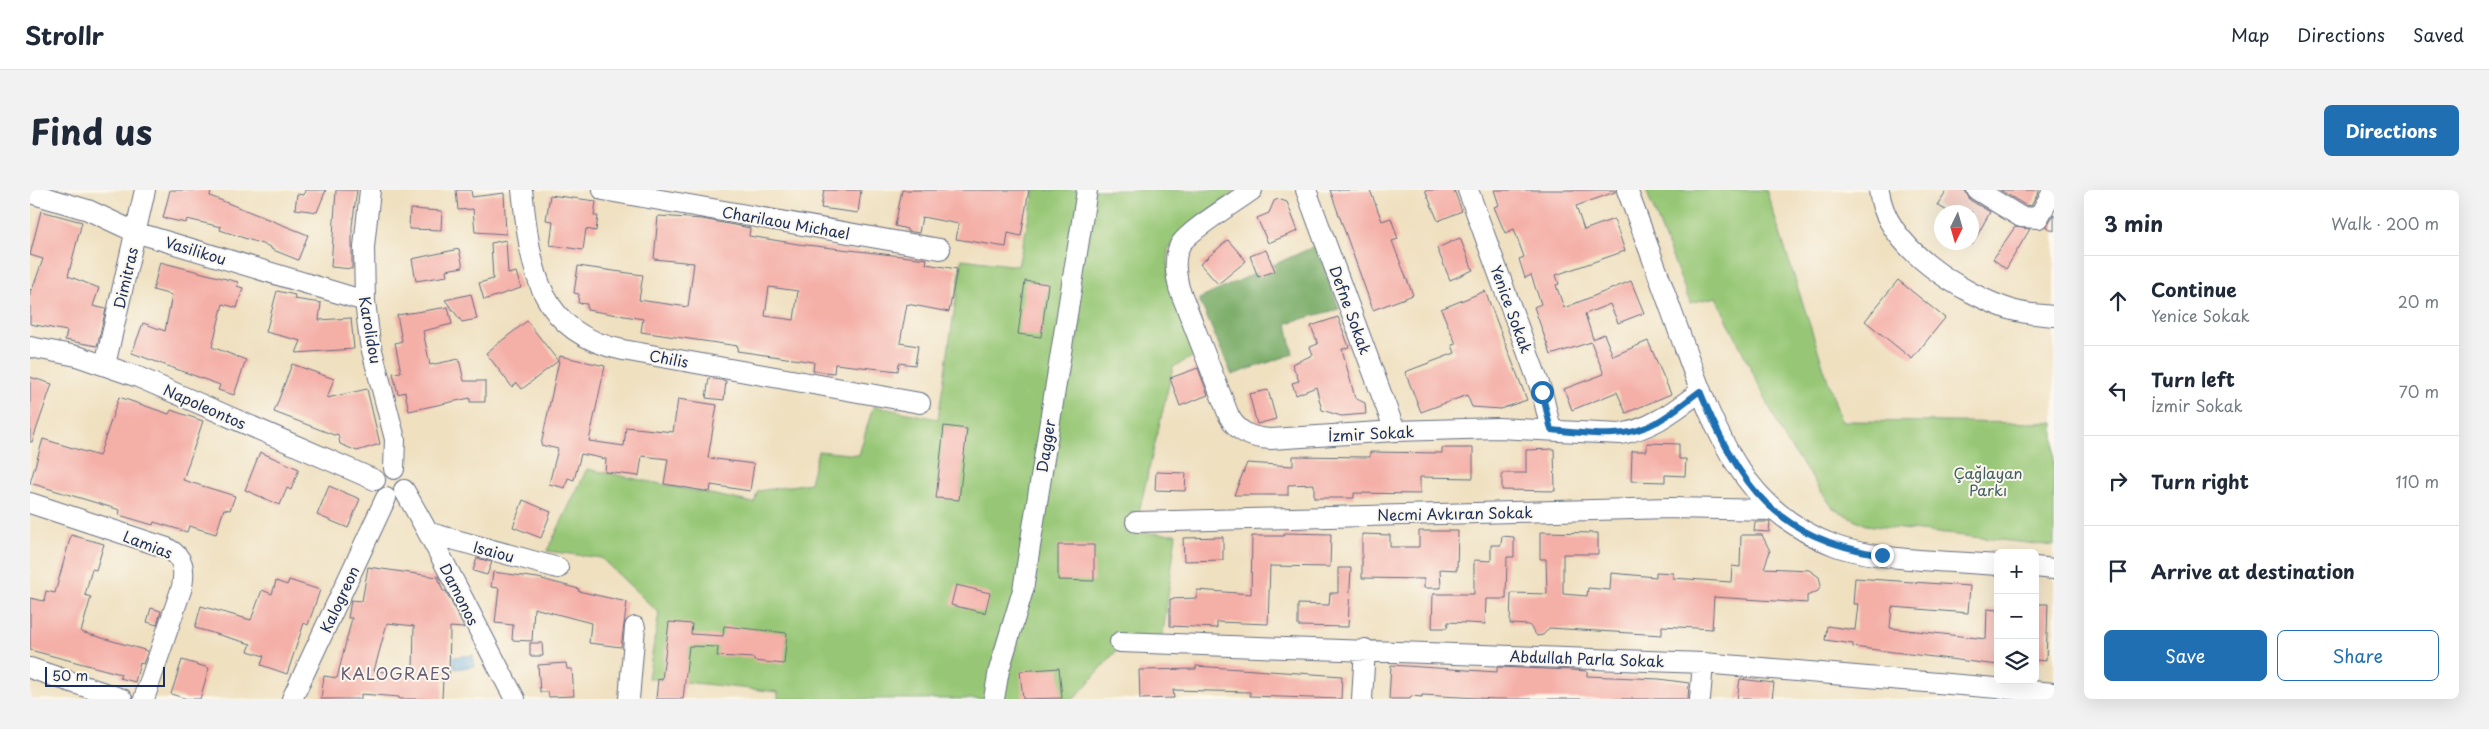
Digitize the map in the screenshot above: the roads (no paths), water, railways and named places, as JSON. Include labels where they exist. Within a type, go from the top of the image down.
[{"type":"street","name":"Dimitras","points":[[105,365],[145,190]]},
{"type":"street","name":"Karolidou","points":[[370,190],[364,247],[365,301],[370,343],[395,438],[394,469]]},
{"type":"street","name":"Chilis","points":[[522,190],[528,244],[536,279],[554,313],[583,336],[607,347],[920,403]]},
{"type":"street","name":"Charilaou Michael","points":[[603,190],[940,249]]},
{"type":"street","name":"Dagger","points":[[994,699],[999,670],[1023,590],[1087,190]]},
{"type":"street","name":"İzmir Sokak","points":[[1252,190],[1186,238],[1180,245],[1176,261],[1179,288],[1234,425],[1251,436],[1271,440],[1395,431],[1498,428],[1604,434],[1633,432],[1657,422],[1700,391]]},
{"type":"street","name":"Defne Sokak","points":[[1306,190],[1395,431]]},
{"type":"street","name":"Yenice Sokak","points":[[1468,190],[1542,392],[1551,430]]},
{"type":"street","points":[[1627,190],[1700,391],[1730,454],[1746,478],[1773,510],[1790,524],[1838,547],[1882,555],[1994,564]]},
{"type":"street","points":[[1879,190],[1887,218],[1900,237],[1924,261],[1946,277],[1992,303],[2014,310],[2054,316]]},
{"type":"street","points":[[1977,190],[2020,218],[2038,218],[2054,190]]},
{"type":"street","name":"Vasilikou","points":[[30,193],[88,210],[136,232],[365,301]]},
{"type":"street","name":"Napoleontos","points":[[30,347],[77,356],[105,365],[376,480]]},
{"type":"street","points":[[386,469],[394,469],[404,477],[404,490],[400,496],[386,498],[379,494],[376,488],[376,480],[379,474],[386,469]]},
{"type":"street","name":"Damonos","points":[[404,490],[430,533],[468,611],[515,699]]},
{"type":"street","name":"Kalogreon","points":[[292,699],[386,498]]},
{"type":"street","name":"Lamias","points":[[30,503],[168,548],[182,560],[184,571],[182,587],[144,699]]},
{"type":"street","name":"Necmi Avkıran Sokak","points":[[1136,522],[1670,508],[1773,510]]},
{"type":"street","name":"Isaiou","points":[[430,533],[558,568]]},
{"type":"street","points":[[2039,568],[2054,569]]},
{"type":"street","points":[[630,699],[636,627]]},
{"type":"street","name":"Abdullah Parla Sokak","points":[[1120,642],[1703,662],[2054,693]]},
{"type":"street","points":[[1362,699],[1365,649]]},
{"type":"street","points":[[1700,699],[1703,662]]},
{"type":"street","points":[[30,668],[122,699]]},
{"type":"water","points":[[473,655],[475,666],[455,669],[453,657]]},
{"type":"district","name":"KALOGRAES","points":[[396,673]]},
{"type":"park label","name":"Çağlayan Parkı","points":[[1988,480]]}]
